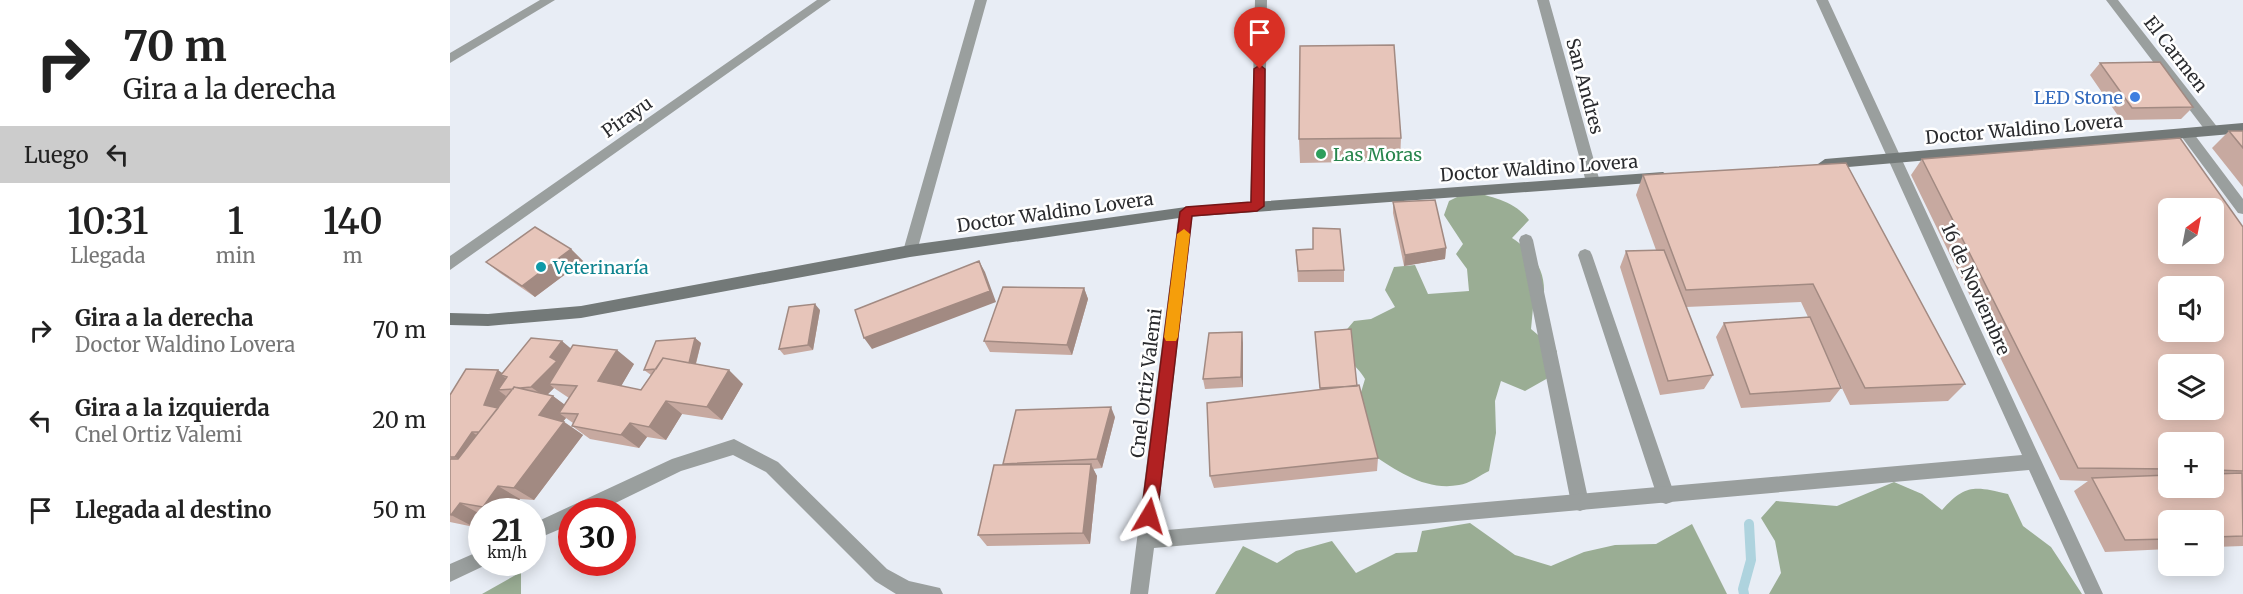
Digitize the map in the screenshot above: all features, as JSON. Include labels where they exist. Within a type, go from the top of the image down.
[{"type":"main road","name":"Doctor Waldino Lovera","points":[[1814,165],[2243,128]]},
{"type":"main road","name":"Doctor Waldino Lovera","points":[[450,319],[488,320],[581,312],[910,251],[1186,212],[1674,176]]},
{"type":"street","points":[[450,59],[549,0]]},
{"type":"street","name":"Pirayu","points":[[450,264],[825,0]]},
{"type":"street","points":[[910,251],[981,0]]},
{"type":"street","points":[[1257,206],[1261,0]]},
{"type":"street","name":"San Andres","points":[[1543,0],[1593,182]]},
{"type":"street","name":"16 de Noviembre","points":[[1822,0],[2094,594]]},
{"type":"street","name":"El Carmen","points":[[2112,0],[2213,131]]},
{"type":"street","points":[[2186,133],[2243,209]]},
{"type":"street","name":"Cnel Ortiz Valemi","points":[[1139,594],[1186,212]]},
{"type":"street","points":[[1526,240],[1580,503]]},
{"type":"street","points":[[1585,255],[1665,496]]},
{"type":"street","points":[[607,498],[678,464],[734,447],[772,466],[881,575],[906,590],[934,594]]},
{"type":"street","points":[[1146,540],[2032,462]]},
{"type":"street","points":[[450,573],[468,565]]},
{"type":"green space","points":[[1469,191],[1510,204],[1529,220],[1512,238],[1533,257],[1544,282],[1543,302],[1533,308],[1531,329],[1557,351],[1548,378],[1525,391],[1501,381],[1495,401],[1496,433],[1489,471],[1463,484],[1436,485],[1413,479],[1373,455],[1359,399],[1365,379],[1342,352],[1337,341],[1354,321],[1371,319],[1395,307],[1385,290],[1394,267],[1415,265],[1428,294],[1469,291],[1467,269],[1456,254],[1463,244],[1444,215],[1449,201]]},
{"type":"green space","points":[[1894,482],[1922,494],[1942,510],[1957,495],[1971,489],[1987,489],[2008,494],[2023,526],[2051,547],[2082,594],[1769,594],[1781,573],[1775,541],[1761,518],[1776,501],[1837,506]]},
{"type":"green space","points":[[1470,523],[1515,555],[1551,566],[1584,552],[1615,545],[1656,544],[1692,524],[1727,594],[1215,594],[1243,546],[1277,563],[1296,551],[1332,541],[1356,573],[1396,553],[1417,552],[1422,531]]},
{"type":"green space","points":[[514,576],[521,576],[521,594],[482,594]]},
{"type":"building","points":[[1394,45],[1401,138],[1299,139],[1300,46]]},
{"type":"building","points":[[2160,62],[2193,107],[2132,108],[2100,63]]},
{"type":"building","points":[[2229,131],[2243,131],[2243,148]]},
{"type":"building","points":[[2180,138],[2222,198],[2158,198],[2158,264],[2224,264],[2224,200],[2243,227],[2243,471],[2224,470],[2224,432],[2158,432],[2158,469],[2078,468],[1922,159]]},
{"type":"building","points":[[1846,163],[1965,384],[1865,388],[1813,284],[1686,290],[1643,175]]},
{"type":"building","points":[[1435,200],[1446,248],[1405,255],[1393,202]]},
{"type":"building","points":[[535,227],[571,249],[522,286],[486,262]]},
{"type":"building","points":[[1313,228],[1340,229],[1344,270],[1298,271],[1296,250],[1313,249]]},
{"type":"building","points":[[1664,250],[1713,375],[1668,381],[1626,251]]},
{"type":"building","points":[[979,261],[990,291],[864,338],[855,310]]},
{"type":"building","points":[[1003,287],[1084,288],[1067,345],[984,341]]},
{"type":"building","points":[[815,304],[808,345],[779,349],[789,307]]},
{"type":"building","points":[[1810,317],[1841,388],[1750,394],[1724,323]]},
{"type":"building","points":[[1351,329],[1357,386],[1320,388],[1315,332]]},
{"type":"building","points":[[1242,332],[1241,377],[1203,379],[1209,333]]},
{"type":"building","points":[[531,338],[562,341],[550,357],[557,361],[531,387],[498,390],[507,377],[501,375]]},
{"type":"building","points":[[695,338],[689,363],[663,358],[656,369],[644,370],[656,341]]},
{"type":"building","points":[[573,345],[617,350],[598,381],[641,390],[663,358],[729,370],[707,407],[666,401],[649,427],[630,423],[621,435],[572,426],[578,414],[559,413],[577,386],[549,384]]},
{"type":"building","points":[[466,369],[498,370],[484,405],[498,408],[479,432],[472,432],[455,457],[450,457],[450,395]]},
{"type":"building","points":[[1359,385],[1378,458],[1210,476],[1207,403]]},
{"type":"building","points":[[514,387],[553,396],[539,415],[564,422],[514,488],[498,486],[489,498],[468,498],[468,504],[460,503],[451,515],[450,459],[458,459]]},
{"type":"building","points":[[1111,407],[1097,459],[1003,464],[1016,410]]},
{"type":"building","points":[[1091,464],[1083,533],[978,535],[994,465]]},
{"type":"building","points":[[2242,473],[2243,536],[2224,537],[2224,510],[2158,510],[2158,539],[2125,540],[2092,478],[2158,475],[2158,498],[2224,498],[2224,474]]},
{"type":"waterway","points":[[1744,594],[1743,589],[1751,560],[1749,524]]},
{"type":"slow traffic","points":[[1171,337],[1184,234]]},
{"type":"place","name":"LED Stone","points":[[2135,97]]},
{"type":"place","name":"Las Moras","points":[[1321,154]]},
{"type":"place","name":"Veterinaría","points":[[541,267]]},
{"type":"route","points":[[1149,516],[1186,212],[1257,206],[1260,69]]}]
